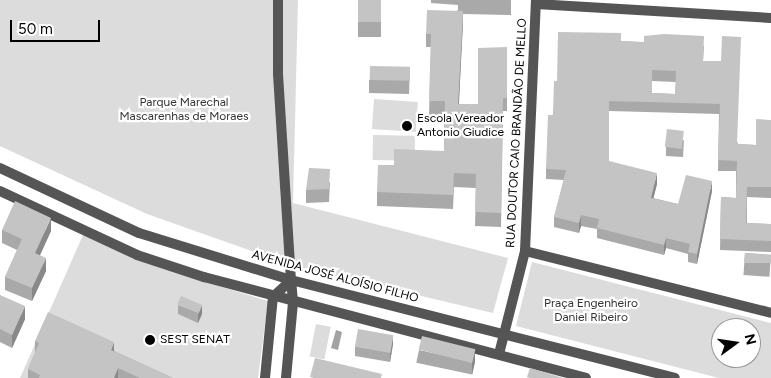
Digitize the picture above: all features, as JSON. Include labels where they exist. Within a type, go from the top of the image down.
[{"type":"street","points":[[278,0],[278,74],[293,302],[286,378]]},
{"type":"street","points":[[536,2],[771,18]]},
{"type":"street","name":"RUA DOUTOR CAIO BRANDÃO DE MELLO","points":[[499,354],[525,251],[536,2]]},
{"type":"street","name":"AVENIDA JOSÉ ALOÍSIO FILHO","points":[[0,168],[140,233],[291,280],[675,378]]},
{"type":"street","points":[[0,191],[137,255],[273,297],[586,378]]},
{"type":"street","points":[[525,251],[771,313]]},
{"type":"street","points":[[265,378],[273,297],[291,280]]},
{"type":"green space","name":"Parque Marechal Mascarenhas de Moraes","points":[[0,0],[298,0],[293,203],[508,258],[493,313],[291,265],[147,214],[0,146]]},
{"type":"green space","points":[[374,99],[418,102],[416,132],[372,129]]},
{"type":"green space","points":[[373,135],[415,136],[415,161],[373,160]]},
{"type":"green space","name":"SEST SENAT","points":[[83,235],[202,281],[268,301],[258,378],[20,378]]},
{"type":"green space","name":"Praça Engenheiro Daniel Ribeiro","points":[[532,262],[751,318],[711,318],[711,368],[761,368],[761,320],[771,323],[771,378],[719,378],[516,326]]},
{"type":"green space","points":[[316,324],[331,327],[324,359],[310,356]]},
{"type":"shaded area","points":[[336,330],[342,332],[338,350],[331,348]]},
{"type":"building","points":[[358,0],[381,0],[381,22],[358,22]]},
{"type":"building","points":[[427,10],[463,11],[458,104],[478,104],[478,48],[507,47],[507,98],[503,98],[501,213],[475,212],[476,174],[454,173],[453,195],[377,192],[378,165],[394,165],[394,149],[444,151],[445,101],[429,101],[431,34],[426,34]]},
{"type":"building","points":[[558,32],[621,33],[621,41],[644,42],[644,36],[664,34],[704,36],[703,61],[721,61],[722,36],[741,37],[737,144],[756,145],[756,119],[771,120],[771,187],[747,187],[746,223],[771,224],[771,241],[720,239],[721,197],[736,198],[737,161],[718,160],[720,104],[609,101],[609,161],[657,173],[651,198],[678,204],[686,175],[712,181],[697,254],[688,252],[690,244],[666,238],[664,245],[597,228],[599,219],[581,215],[579,223],[554,217],[566,170],[546,169],[548,115],[553,115],[554,81],[557,81]],"holes":[[[652,70],[676,71],[675,94],[652,93]]]},
{"type":"building","points":[[370,66],[410,67],[410,81],[370,80]]},
{"type":"building","points":[[667,129],[684,131],[682,149],[665,147]]},
{"type":"building","points":[[309,168],[330,169],[329,189],[306,190]]},
{"type":"building","points":[[15,201],[51,218],[35,253],[46,258],[32,288],[5,277],[22,239],[2,230]]},
{"type":"building","points":[[745,253],[771,255],[771,263],[744,263]]},
{"type":"building","points":[[0,295],[25,306],[12,335],[0,329]]},
{"type":"building","points":[[181,296],[202,305],[199,313],[177,304]]},
{"type":"building","points":[[48,312],[114,342],[111,350],[173,378],[140,378],[118,368],[114,378],[39,378],[40,375],[28,369],[39,343],[35,341]]},
{"type":"building","points":[[358,329],[393,335],[390,353],[355,347]]},
{"type":"building","points":[[422,336],[475,349],[472,363],[419,350]]},
{"type":"building","points":[[315,358],[382,374],[381,378],[310,377]]},
{"type":"building","points":[[530,368],[563,378],[530,378],[527,377]]},
{"type":"place","name":"Escola Vereador Antonio Giudice","points":[[407,126]]},
{"type":"place","name":"SEST SENAT","points":[[150,340]]}]
